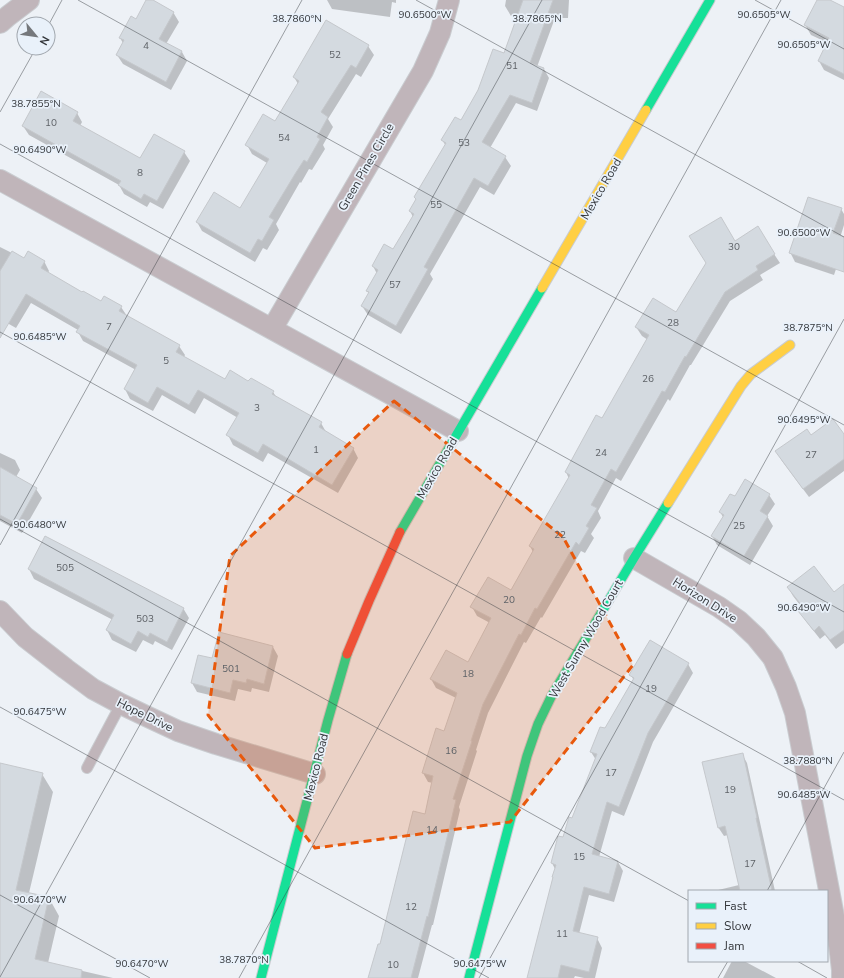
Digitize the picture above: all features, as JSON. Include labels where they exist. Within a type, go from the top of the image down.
[{"type":"main road","name":"Mexico Road","points":[[261,978],[346,656],[368,601],[397,537],[710,0]]},
{"type":"main road","name":"West Sunny Wood Court","points":[[469,978],[527,756],[538,724],[552,695],[634,558],[741,386],[751,374],[790,345]]},
{"type":"street","points":[[0,23],[29,0]]},
{"type":"street","name":"Green Pines Circle","points":[[272,330],[423,71],[440,33],[449,0]]},
{"type":"street","points":[[0,180],[458,431]]},
{"type":"street","name":"Horizon Drive","points":[[634,558],[719,606],[740,621],[756,637],[773,658],[786,687],[795,713],[838,937],[842,978]]},
{"type":"street","name":"Hope Drive","points":[[0,611],[25,637],[66,669],[93,689],[121,704],[178,731],[314,774]]},
{"type":"lane","points":[[87,768],[121,704]]},
{"type":"highlighted area","points":[[394,401],[563,537],[633,665],[510,822],[315,848],[208,715],[230,556]]},
{"type":"building","points":[[146,0],[153,0],[174,12],[159,39],[182,51],[166,82],[116,55],[124,40],[119,38],[131,16],[136,19]]},
{"type":"building","points":[[523,0],[553,0],[530,63],[544,68],[532,103],[510,95],[482,142],[506,156],[488,186],[474,178],[424,267],[428,269],[396,326],[361,306],[369,292],[366,291],[378,270],[372,266],[384,244],[393,249],[414,214],[409,211],[416,199],[414,197],[446,143],[441,140],[455,117],[461,120],[478,90],[493,49],[504,53]]},
{"type":"building","points":[[817,0],[830,0],[844,7],[844,74],[818,61],[829,38],[804,25]]},
{"type":"building","points":[[326,20],[369,45],[356,68],[351,65],[321,112],[328,117],[317,137],[320,139],[307,162],[304,160],[269,217],[274,220],[262,241],[258,239],[250,253],[196,222],[214,192],[240,208],[269,159],[245,145],[263,114],[275,121],[299,81],[293,77]]},
{"type":"building","points":[[41,91],[78,112],[73,121],[140,158],[154,134],[185,151],[157,201],[144,194],[141,199],[118,185],[121,181],[22,126]]},
{"type":"building","points":[[808,197],[842,208],[833,233],[844,237],[844,272],[789,253]]},
{"type":"building","points":[[721,217],[735,241],[758,226],[775,254],[756,266],[758,270],[725,292],[686,357],[685,356],[665,392],[662,391],[616,472],[611,469],[591,505],[597,508],[586,526],[589,528],[579,545],[576,542],[537,609],[535,608],[521,635],[519,634],[483,704],[453,799],[456,800],[428,917],[427,916],[411,978],[368,978],[378,944],[380,944],[413,811],[425,814],[433,776],[422,773],[436,728],[444,731],[457,693],[430,679],[446,650],[468,662],[491,618],[470,607],[488,577],[511,590],[534,549],[529,546],[570,475],[565,472],[596,415],[602,418],[649,335],[635,327],[653,298],[676,312],[706,263],[689,236]]},
{"type":"building","points":[[12,251],[24,258],[28,251],[45,261],[41,268],[82,292],[83,291],[101,301],[104,296],[122,306],[119,311],[180,345],[176,352],[225,379],[230,370],[248,381],[251,378],[274,391],[272,394],[322,422],[319,427],[354,448],[332,485],[263,444],[258,453],[226,435],[239,413],[198,390],[189,405],[157,387],[148,403],[124,389],[137,365],[76,332],[80,326],[26,294],[0,338],[0,271]]},
{"type":"building","points":[[833,419],[844,434],[844,459],[803,489],[775,451],[807,429],[811,435]]},
{"type":"building","points":[[0,467],[37,488],[17,524],[0,515]]},
{"type":"building","points":[[745,479],[770,494],[760,511],[768,516],[744,556],[711,536],[724,515],[719,512],[730,494],[735,496]]},
{"type":"building","points":[[45,536],[184,608],[167,642],[150,633],[148,637],[138,631],[131,644],[106,630],[114,615],[28,569]]},
{"type":"building","points":[[814,566],[834,592],[844,584],[844,630],[830,640],[819,626],[814,631],[798,611],[803,607],[787,587]]},
{"type":"building","points":[[219,632],[273,646],[264,684],[247,679],[246,683],[233,680],[230,693],[191,683],[198,655],[212,658]]},
{"type":"building","points":[[650,640],[689,663],[648,733],[619,807],[607,802],[592,854],[618,861],[609,894],[584,887],[573,931],[598,937],[589,972],[561,965],[558,978],[527,978],[556,865],[551,863],[558,836],[563,837],[569,817],[572,818],[597,754],[590,752],[600,727],[605,728],[634,678],[629,675]]},
{"type":"building","points":[[743,753],[772,890],[740,890],[725,826],[718,828],[702,762]]},
{"type":"building","points":[[0,763],[43,773],[16,890],[49,897],[35,959],[82,970],[81,978],[0,978]]},
{"type":"traffic: fast","points":[[646,110],[710,0]]},
{"type":"traffic: fast","points":[[400,532],[542,288]]},
{"type":"traffic: fast","points":[[469,978],[527,756],[538,724],[552,695],[668,503]]},
{"type":"traffic: fast","points":[[261,978],[328,720],[347,654]]},
{"type":"traffic: slow","points":[[542,288],[646,110]]},
{"type":"traffic: slow","points":[[668,503],[741,386],[751,374],[790,345]]},
{"type":"traffic: jam","points":[[347,654],[400,532]]}]
